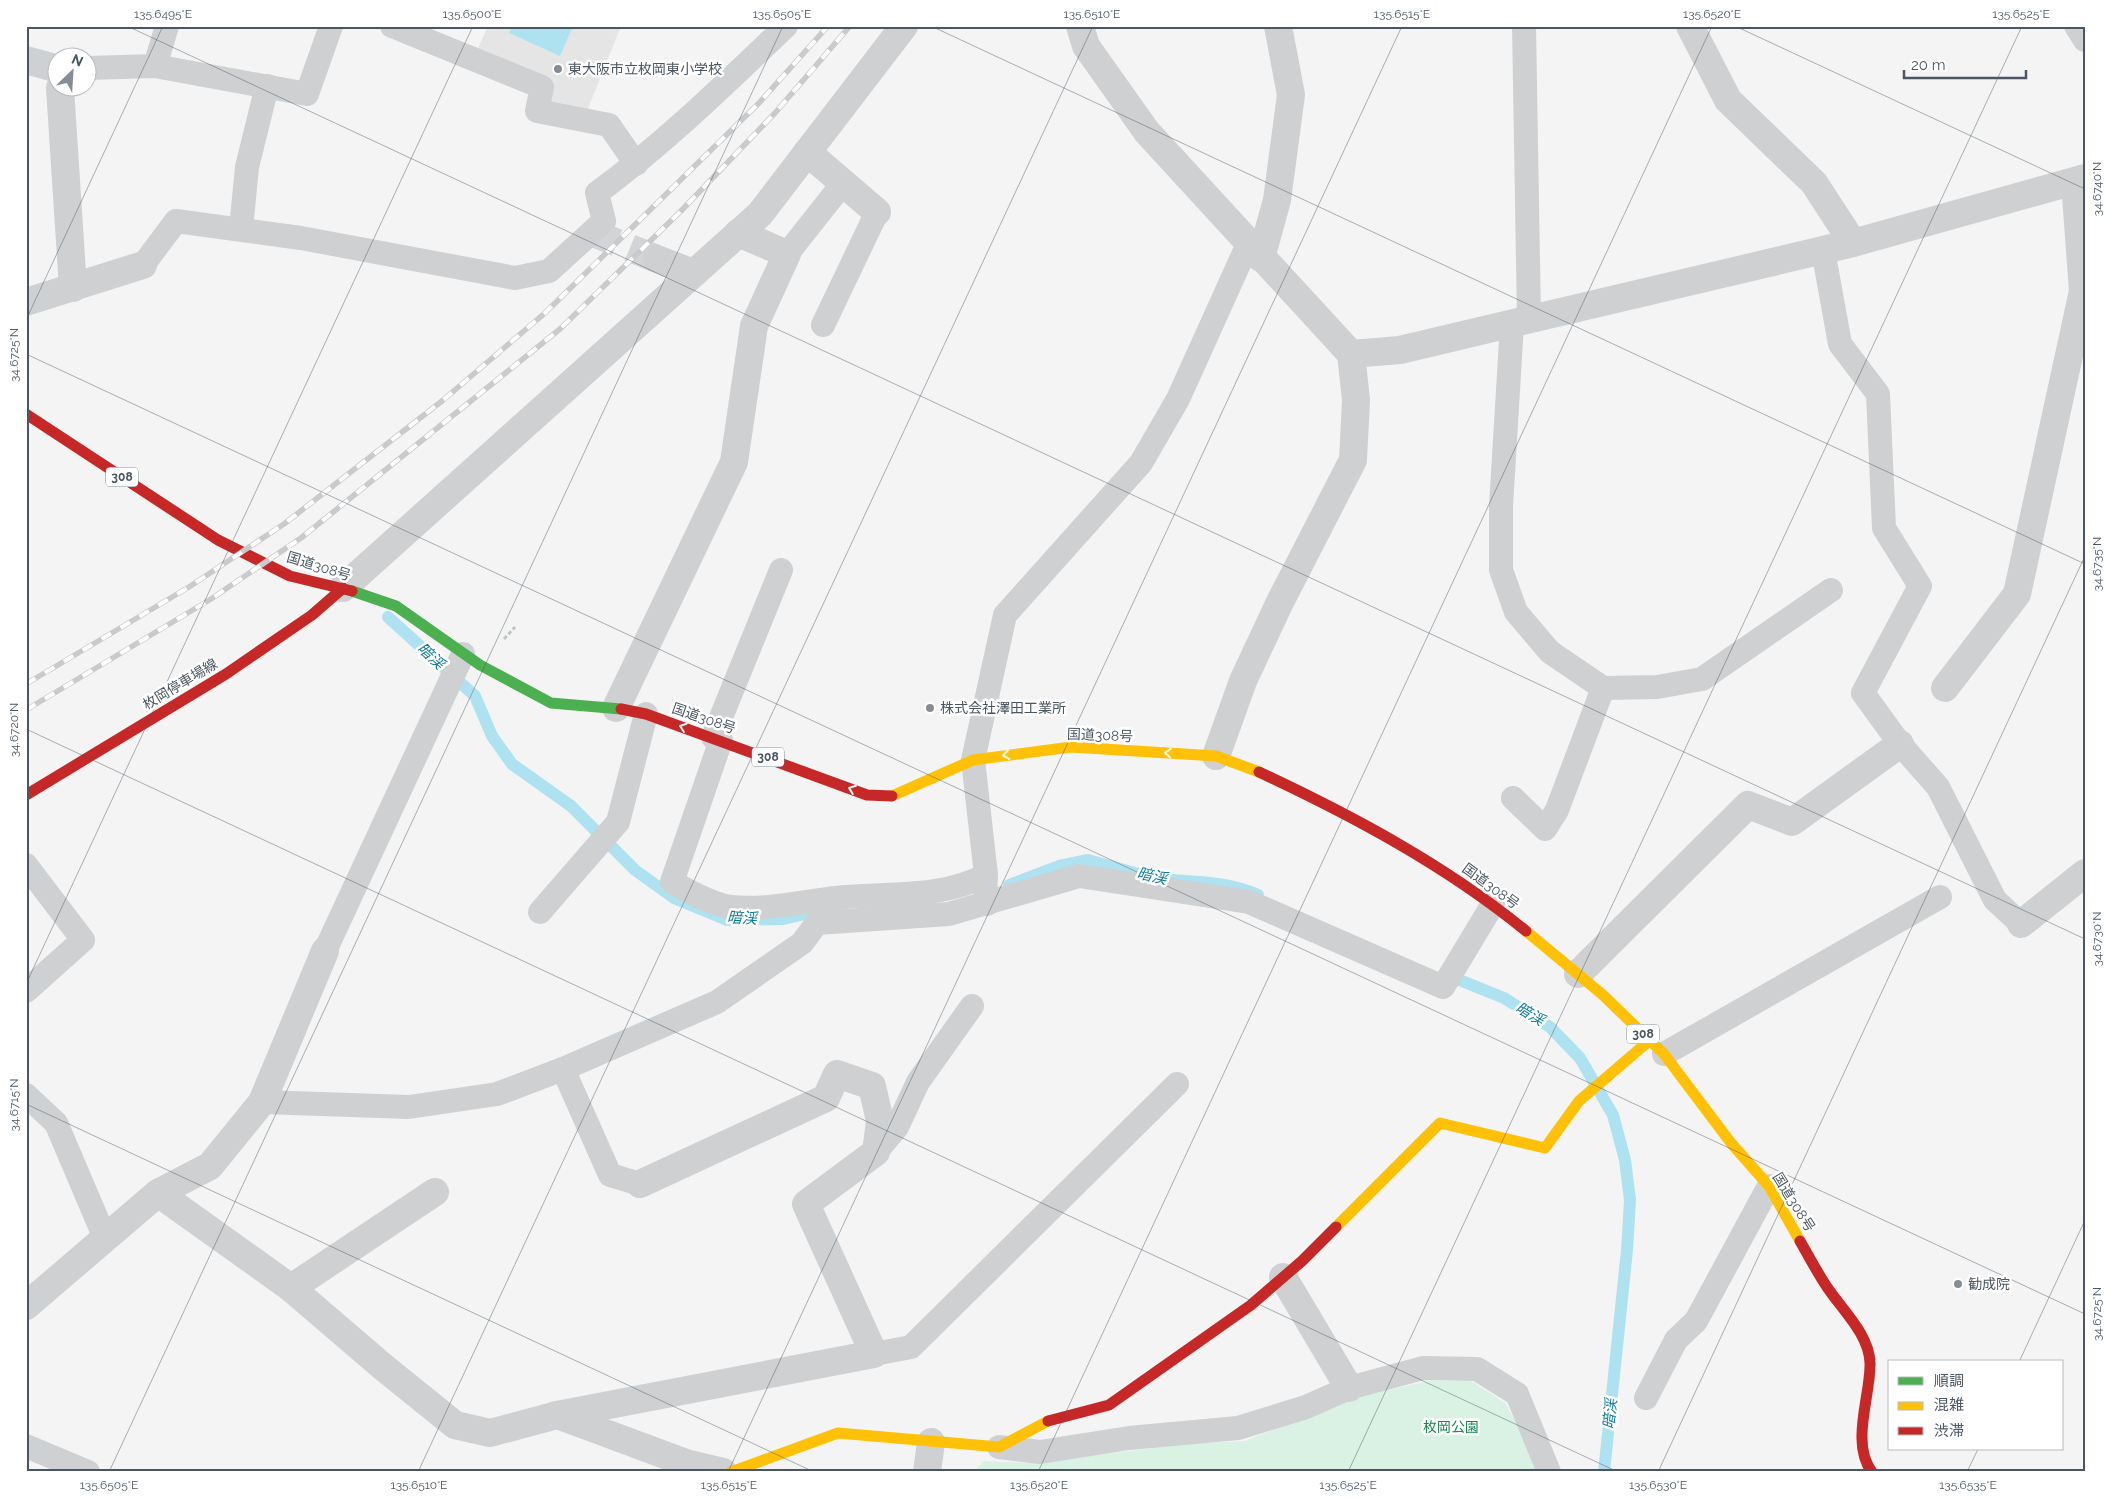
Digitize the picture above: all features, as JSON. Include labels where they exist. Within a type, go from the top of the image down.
[{"type":"main road","name":"国道308号","points":[[26,414],[218,540],[290,576],[343,588],[396,606],[457,668],[552,703],[616,708],[646,714],[717,738],[867,795],[892,796],[973,760],[1071,747],[1216,756],[1244,765],[1308,795],[1428,860],[1494,904],[1578,974],[1657,1047],[1731,1143],[1769,1186],[1825,1284],[1862,1336],[1870,1361],[1869,1383],[1862,1420],[1863,1445],[1869,1468],[1872,1472]]},
{"type":"main road","name":"枚岡停車場線","points":[[26,795],[226,674],[312,615],[343,588]]},
{"type":"main road","points":[[731,1472],[838,1433],[999,1447],[1046,1421],[1109,1405],[1251,1305],[1302,1260],[1440,1123],[1545,1148],[1579,1101],[1615,1070],[1657,1047]]},
{"type":"street","points":[[343,588],[760,214],[904,26]]},
{"type":"street","points":[[1080,26],[1086,46],[1147,132],[1351,354],[1356,400],[1352,460],[1280,602],[1243,681],[1216,756]]},
{"type":"street","points":[[1255,251],[1277,200],[1291,94],[1278,26]]},
{"type":"street","points":[[1690,26],[1728,100],[1814,183],[1853,243]]},
{"type":"street","points":[[26,60],[48,66]]},
{"type":"street","points":[[61,98],[73,288]]},
{"type":"street","points":[[807,152],[877,212]]},
{"type":"street","points":[[1351,354],[1400,350],[1853,243],[2080,180],[2083,291],[2017,594],[1945,688]]},
{"type":"street","points":[[616,708],[734,462],[754,326],[787,254],[738,233]]},
{"type":"street","points":[[657,259],[693,273]]},
{"type":"street","points":[[26,302],[143,265]]},
{"type":"street","points":[[1578,974],[1748,805],[1792,822],[1900,744]]},
{"type":"street","points":[[2021,924],[2085,873]]},
{"type":"street","points":[[26,1306],[158,1193],[210,1166],[262,1102],[325,951]]},
{"type":"street","points":[[158,1193],[290,1288],[455,1425],[490,1433],[557,1415],[874,1354],[806,1204],[876,1152],[880,1121],[872,1086],[837,1074],[826,1098],[640,1184]]},
{"type":"street","points":[[290,1288],[435,1192]]},
{"type":"street","points":[[1283,1277],[1349,1388]]},
{"type":"street","points":[[557,1415],[689,1464],[723,1472]]},
{"type":"street","points":[[927,1472],[931,1442]]},
{"type":"lane","points":[[155,66],[167,26]]},
{"type":"lane","points":[[98,68],[155,66],[307,94],[331,26]]},
{"type":"lane","points":[[392,26],[542,87],[537,111],[609,125],[636,164]]},
{"type":"lane","points":[[143,265],[176,221],[300,238],[515,278],[549,271],[604,221],[597,193],[636,164],[786,26]]},
{"type":"lane","points":[[1524,26],[1520,322],[1501,506],[1501,570],[1516,612],[1550,652],[1603,688],[1657,687],[1702,679],[1831,590]]},
{"type":"lane","points":[[2076,26],[2085,40]]},
{"type":"lane","points":[[241,229],[247,167],[267,86]]},
{"type":"lane","points":[[787,254],[844,182]]},
{"type":"lane","points":[[823,325],[877,212]]},
{"type":"lane","points":[[1823,250],[1840,344],[1878,394],[1884,528],[1920,586],[1863,693],[1900,744],[1938,787],[1994,900],[2021,924]]},
{"type":"lane","points":[[986,892],[973,760],[1004,615],[1141,463],[1178,399],[1255,251]]},
{"type":"lane","points":[[781,570],[717,738],[672,882],[691,893],[730,907],[764,906],[846,897],[906,895],[968,885],[986,892]]},
{"type":"lane","points":[[325,951],[457,668]]},
{"type":"lane","points":[[1513,798],[1545,829],[1557,810],[1603,688]]},
{"type":"lane","points":[[540,912],[618,822],[646,714]]},
{"type":"lane","points":[[26,865],[83,940],[26,991]]},
{"type":"lane","points":[[262,1102],[409,1107],[497,1094],[564,1069],[717,1002],[802,943],[817,923],[949,914],[986,892],[1079,876],[1249,902],[1443,987],[1494,904]]},
{"type":"lane","points":[[1657,1047],[1940,897]]},
{"type":"lane","points":[[876,1152],[897,1127],[918,1082],[972,1006]]},
{"type":"lane","points":[[564,1069],[610,1175],[640,1184]]},
{"type":"lane","points":[[874,1354],[911,1346],[1177,1084]]},
{"type":"lane","points":[[26,1095],[56,1123],[105,1238]]},
{"type":"lane","points":[[1646,1398],[1676,1340],[1696,1320],[1769,1186]]},
{"type":"lane","points":[[999,1447],[1040,1452],[1129,1438],[1238,1428],[1306,1407],[1349,1388],[1423,1368],[1477,1369],[1517,1394],[1549,1472]]},
{"type":"lane","points":[[26,1446],[88,1472]]},
{"type":"shaded area","name":"東大阪市立枚岡東小学校","points":[[488,26],[621,26],[585,116],[543,107],[547,84],[475,55]]},
{"type":"green space","name":"枚岡公園","points":[[1430,1381],[1471,1381],[1505,1403],[1531,1449],[1540,1472],[973,1472],[984,1461],[1032,1463],[1186,1444],[1245,1441],[1359,1396]]},
{"type":"water","points":[[512,26],[573,26],[560,56],[509,33]]},
{"type":"waterway","name":"暗渓","points":[[388,617],[475,696],[492,736],[512,764],[571,806],[635,870],[674,898],[727,920],[783,919],[819,911]]},
{"type":"waterway","name":"暗渓","points":[[1009,885],[1059,866],[1088,860],[1153,878]]},
{"type":"waterway","name":"暗渓","points":[[1172,880],[1205,882],[1237,888],[1258,895]]},
{"type":"waterway","name":"暗渓","points":[[1447,975],[1504,998],[1550,1027],[1580,1058],[1613,1115],[1625,1160],[1630,1200],[1627,1250],[1604,1472]]},
{"type":"tunnel","points":[[591,232],[657,259]]},
{"type":"railway","points":[[26,684],[189,587],[284,524],[442,401],[545,313],[759,103],[828,26]]},
{"type":"railway","points":[[26,710],[211,599],[301,538],[560,329],[681,211],[775,113],[850,26]]},
{"type":"traffic: fast","points":[[352,591],[396,606],[480,665],[551,703],[621,709]]},
{"type":"traffic: slow","points":[[892,796],[973,760],[1071,747],[1216,756],[1259,772]]},
{"type":"traffic: slow","points":[[1526,931],[1603,995],[1664,1054],[1731,1143],[1769,1186],[1800,1241]]},
{"type":"traffic: slow","points":[[1336,1227],[1440,1123],[1545,1148],[1579,1101],[1650,1040]]},
{"type":"traffic: slow","points":[[731,1472],[838,1433],[999,1447],[1048,1421]]},
{"type":"traffic: jam","points":[[26,414],[218,540],[290,576],[352,591]]},
{"type":"traffic: jam","points":[[26,795],[226,674],[312,615],[343,588]]},
{"type":"traffic: jam","points":[[621,709],[646,714],[867,795],[892,796]]},
{"type":"traffic: jam","points":[[1259,772],[1329,806],[1431,863],[1463,884],[1526,931]]},
{"type":"traffic: jam","points":[[1048,1421],[1109,1405],[1251,1305],[1302,1261],[1336,1227]]},
{"type":"traffic: jam","points":[[1800,1241],[1825,1284],[1853,1321],[1865,1341],[1870,1363],[1862,1433],[1866,1460],[1872,1472]]},
{"type":"place","name":"東大阪市立枚岡東小学校","points":[[558,69]]},
{"type":"place","name":"株式会社澤田工業所","points":[[930,708]]},
{"type":"place","name":"勧成院","points":[[1958,1284]]}]
